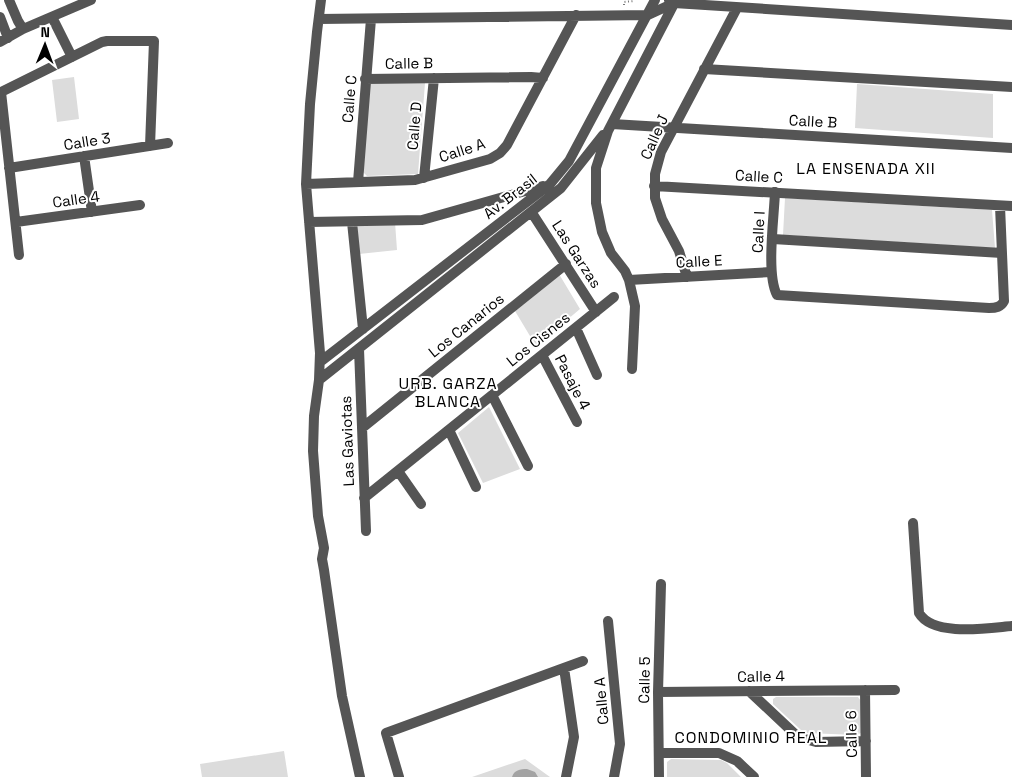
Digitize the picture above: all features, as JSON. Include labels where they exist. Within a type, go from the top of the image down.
[{"type":"street","points":[[9,0],[23,29]]},
{"type":"street","points":[[0,17],[4,40],[23,29],[91,0]]},
{"type":"street","points":[[321,0],[316,32],[310,104],[306,184],[320,362],[314,416],[313,451],[318,516],[324,548],[322,559],[342,696],[360,777]]},
{"type":"street","name":"Av. Brasil","points":[[320,362],[550,184],[568,161],[655,0]]},
{"type":"street","points":[[319,19],[648,14],[672,1],[737,8],[1012,25]]},
{"type":"street","points":[[632,369],[636,306],[629,280],[607,246],[602,232],[596,203],[596,168],[600,151],[612,124],[672,1]]},
{"type":"street","name":"Calle J","points":[[687,277],[679,251],[662,219],[655,198],[654,186],[657,162],[737,8]]},
{"type":"street","name":"Calle A","points":[[306,184],[415,180],[490,159],[500,153],[507,145],[544,78],[576,15]]},
{"type":"street","points":[[52,17],[72,57]]},
{"type":"street","name":"Calle C","points":[[358,182],[365,79],[372,19]]},
{"type":"street","points":[[19,255],[1,92],[107,41],[154,41],[150,146]]},
{"type":"street","points":[[704,70],[1012,87]]},
{"type":"street","name":"Calle D","points":[[424,178],[434,78]]},
{"type":"street","name":"Calle B","points":[[365,79],[544,78]]},
{"type":"street","name":"Av. Brasil","points":[[319,380],[532,213],[561,188],[612,124]]},
{"type":"street","name":"Calle B","points":[[612,124],[1012,148]]},
{"type":"street","name":"Calle 3","points":[[10,168],[168,143]]},
{"type":"street","points":[[84,156],[92,212]]},
{"type":"street","points":[[309,222],[422,220],[550,184]]},
{"type":"street","name":"Calle C","points":[[654,186],[1012,206]]},
{"type":"street","name":"Calle I","points":[[771,272],[775,192]]},
{"type":"street","name":"Calle 4","points":[[16,222],[140,205]]},
{"type":"street","points":[[771,272],[773,287],[777,295],[996,308],[1002,305],[1004,301],[1000,206]]},
{"type":"street","name":"Las Garzas","points":[[532,213],[596,312]]},
{"type":"street","points":[[352,222],[363,329]]},
{"type":"street","points":[[773,239],[1002,253]]},
{"type":"street","name":"Los Canarios","points":[[362,428],[566,264]]},
{"type":"street","name":"Calle E","points":[[629,280],[771,272]]},
{"type":"street","name":"Los Cisnes","points":[[364,498],[614,297]]},
{"type":"street","points":[[576,328],[597,375]]},
{"type":"street","name":"Las Gaviotas","points":[[359,350],[366,531]]},
{"type":"street","name":"Pasaje 4","points":[[542,355],[576,422]]},
{"type":"street","points":[[492,395],[528,466]]},
{"type":"street","points":[[449,430],[476,487]]},
{"type":"street","points":[[398,471],[421,504]]},
{"type":"street","points":[[914,523],[919,613],[922,620],[947,629],[1012,626]]},
{"type":"street","name":"Calle 5","points":[[659,777],[660,584]]},
{"type":"street","name":"Calle A","points":[[608,621],[620,744],[614,777]]},
{"type":"street","points":[[399,777],[386,733],[583,661]]},
{"type":"street","points":[[564,668],[574,737],[566,777]]},
{"type":"street","name":"Calle 6","points":[[865,690],[866,777]]},
{"type":"street","name":"Calle 4","points":[[658,692],[895,690]]},
{"type":"street","points":[[749,691],[798,737],[816,742],[866,741]]},
{"type":"street","points":[[658,753],[719,753],[737,761],[754,777]]},
{"type":"path","points":[[623,9],[624,2],[634,1]]},
{"type":"shaded area","points":[[74,77],[79,119],[57,122],[52,80]]},
{"type":"shaded area","points":[[370,83],[425,83],[418,174],[367,176],[363,172]]},
{"type":"shaded area","points":[[857,84],[993,94],[993,138],[855,128]]},
{"type":"shaded area","points":[[785,198],[992,210],[995,248],[783,235]]},
{"type":"shaded area","points":[[395,222],[397,250],[359,254],[354,225]]},
{"type":"shaded area","points":[[559,274],[580,309],[536,346],[515,311]]},
{"type":"shaded area","points":[[489,407],[520,469],[483,483],[458,433]]},
{"type":"shaded area","points":[[776,697],[858,697],[861,701],[861,733],[856,735],[807,733],[801,730],[773,704],[773,699]]},
{"type":"shaded area","points":[[284,751],[288,777],[202,777],[200,764]]},
{"type":"shaded area","points":[[525,759],[550,777],[472,777]]},
{"type":"shaded area","points":[[671,759],[721,760],[727,763],[741,777],[667,777],[667,762]]},
{"type":"shaded area","points":[[527,769],[535,772],[538,777],[512,777],[518,770]]},
{"type":"district","name":"LA ENSENADA XII","points":[[866,168]]},
{"type":"district","name":"URB. GARZA BLANCA","points":[[448,392]]},
{"type":"district","name":"CONDOMINIO REAL","points":[[751,737]]}]
